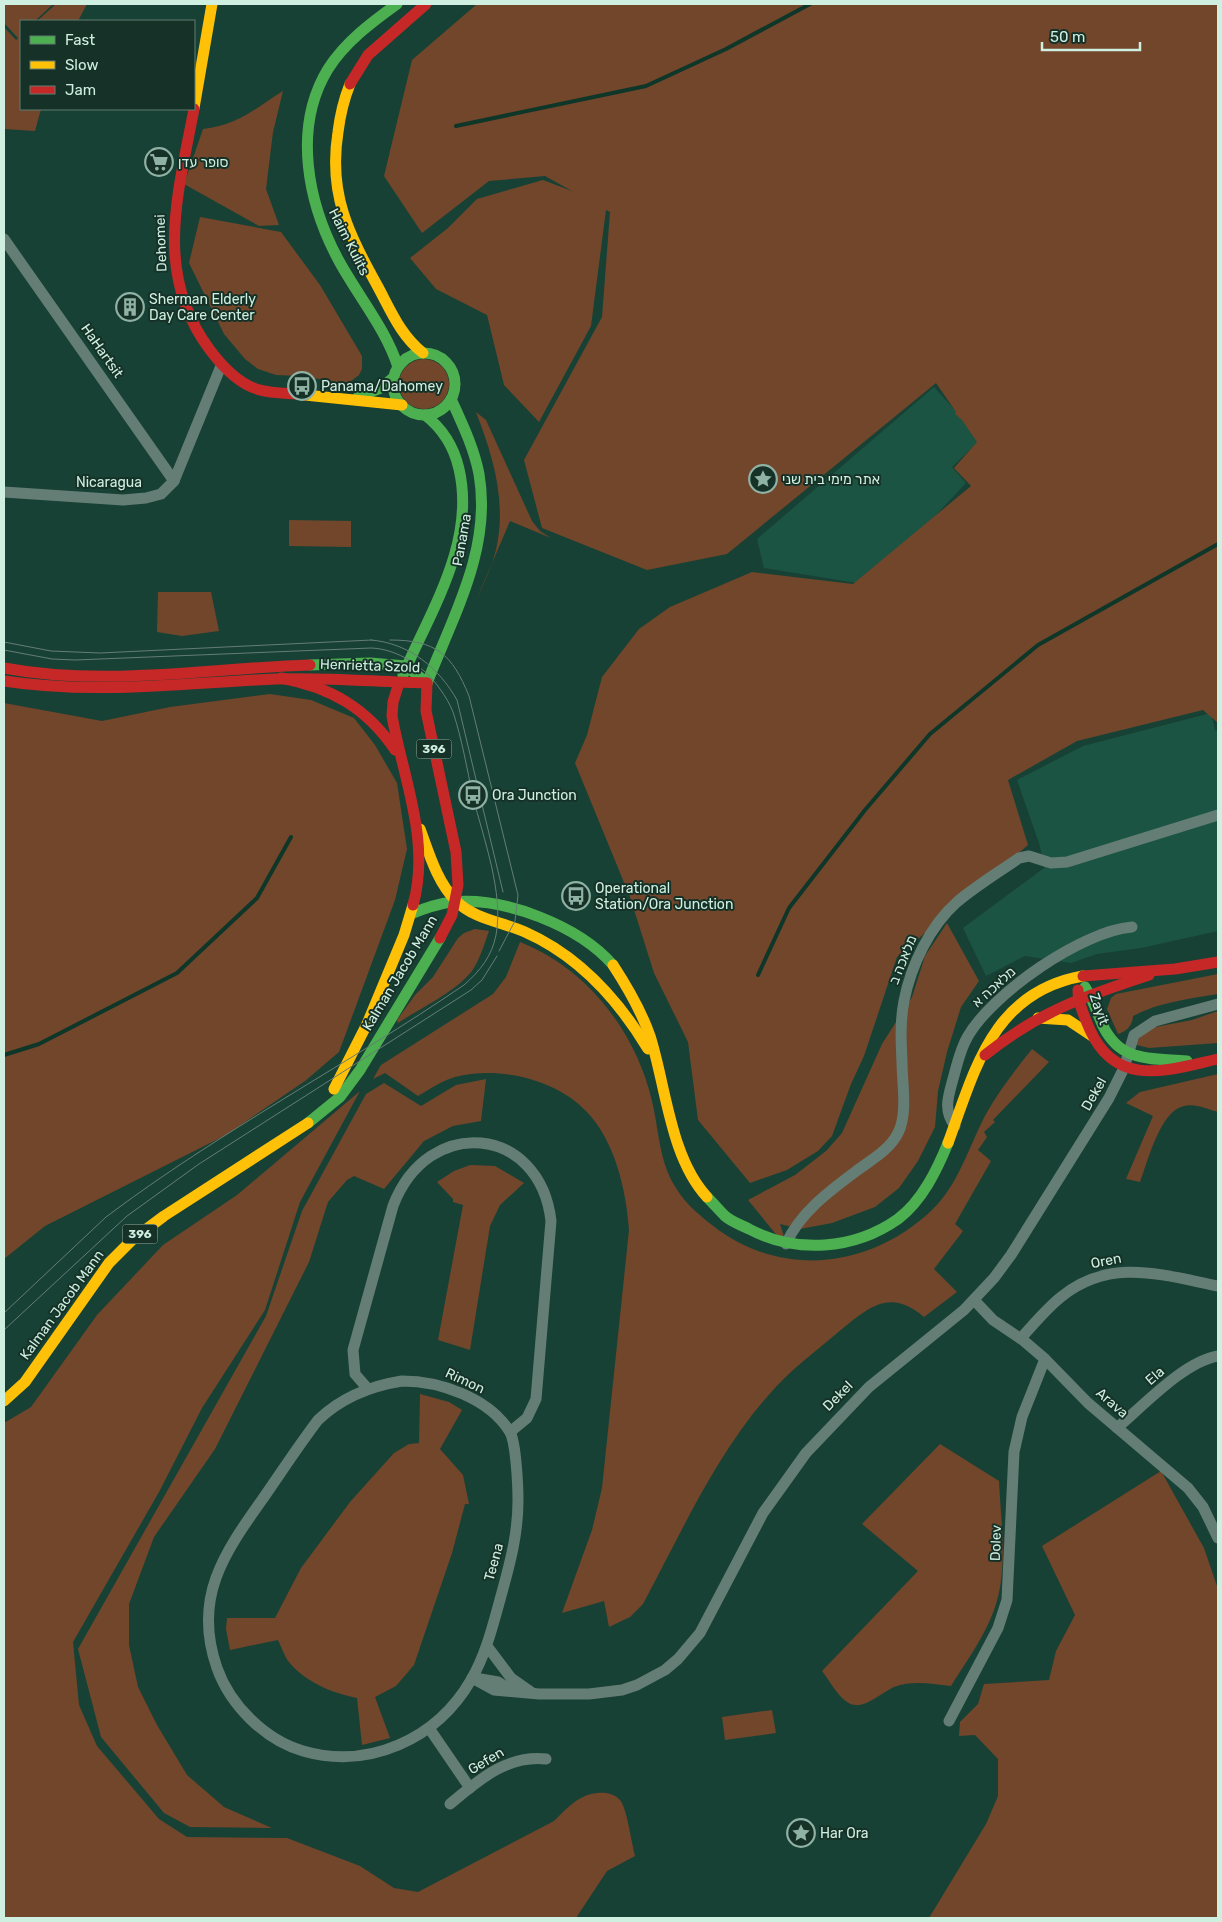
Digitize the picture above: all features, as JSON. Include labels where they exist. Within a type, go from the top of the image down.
[{"type":"main road","name":"Dehomei","points":[[195,102],[212,4]]},
{"type":"main road","name":"Haim Kulits","points":[[396,372],[393,351],[324,230],[311,195],[308,156],[310,117],[323,80],[342,51],[397,4]]},
{"type":"main road","name":"Haim Kulits","points":[[423,353],[408,340],[356,247],[336,190],[335,172],[340,113],[348,88],[362,62],[418,9],[426,4]]},
{"type":"main road","name":"Dehomei","points":[[194,110],[174,203],[173,241],[175,269],[179,289],[188,314],[221,366]]},
{"type":"main road","points":[[350,400],[378,389],[396,372],[406,358],[423,353],[439,356],[450,366],[455,380],[451,399],[442,410],[425,415],[413,413],[402,405],[394,392],[396,372]]},
{"type":"main road","points":[[221,366],[240,380],[260,390],[350,400],[381,401],[402,405]]},
{"type":"main road","name":"Panama","points":[[427,683],[471,576],[482,528],[483,512],[479,475],[467,434],[451,399]]},
{"type":"main road","name":"Panama","points":[[400,683],[453,559],[463,520],[463,487],[454,455],[442,432],[425,415]]},
{"type":"main road","name":"Henrietta Szold","points":[[4,668],[42,675],[69,677],[270,666],[370,663],[406,666],[427,683]]},
{"type":"main road","points":[[281,678],[319,687],[354,704],[382,730],[403,768]]},
{"type":"main road","name":"Henrietta Szold","points":[[4,681],[32,686],[73,689],[281,678],[427,683]]},
{"type":"main road","name":"Kalman Jacob Mann","points":[[296,1130],[328,1096],[346,1070],[370,1019],[413,913],[420,864],[415,818],[392,716],[393,702],[400,683]]},
{"type":"main road","name":"Kalman Jacob Mann","points":[[4,1401],[25,1382],[109,1262],[132,1240],[164,1216],[327,1109],[350,1086],[430,957],[446,929],[456,901],[458,886],[456,852],[426,711],[427,683]]},
{"type":"main road","points":[[415,818],[440,876],[456,901],[476,914],[540,939],[564,953],[586,971],[610,994],[632,1023],[649,1050],[662,1077]]},
{"type":"main road","points":[[413,913],[431,905],[456,901],[485,901],[531,914],[564,929],[599,951],[623,978],[637,1002],[649,1032],[681,1152],[694,1183],[703,1196],[728,1220],[745,1229],[765,1238],[786,1244],[808,1246],[852,1241],[891,1224],[909,1211],[933,1179],[955,1126],[968,1081],[976,1062],[993,1032],[1018,1005],[1048,986],[1078,977],[1102,973],[1165,970],[1218,962]]},
{"type":"main road","points":[[976,1062],[1031,1019],[1078,998],[1165,970]]},
{"type":"main road","name":"Zayit","points":[[1078,977],[1090,994],[1109,1040],[1115,1047],[1127,1055],[1139,1058],[1198,1062]]},
{"type":"main road","name":"Zayit","points":[[1078,977],[1078,998],[1094,1038],[1104,1054],[1124,1068],[1152,1072],[1218,1058]]},
{"type":"main road","points":[[1031,1019],[1052,1018],[1068,1020],[1094,1038]]},
{"type":"street","name":"HaHartsit","points":[[4,239],[174,481]]},
{"type":"street","points":[[174,481],[221,366]]},
{"type":"street","name":"Nicaragua","points":[[4,492],[123,500],[146,498],[161,494],[174,481]]},
{"type":"street","name":"מלאכה ב","points":[[786,1244],[793,1229],[815,1205],[840,1183],[885,1150],[898,1133],[902,1117],[901,1028],[904,1001],[912,970],[927,940],[956,903],[1019,858],[1029,856],[1051,863],[1068,862],[1218,815]]},
{"type":"street","name":"מלאכה א","points":[[955,1126],[948,1116],[947,1106],[959,1058],[967,1037],[991,1007],[1016,984],[1091,937],[1116,928],[1132,927]]},
{"type":"street","name":"Dekel","points":[[472,1678],[494,1690],[537,1694],[589,1694],[622,1690],[652,1678],[678,1659],[710,1618],[763,1513],[806,1453],[868,1387],[974,1300],[1012,1255],[1109,1098],[1124,1068],[1134,1035],[1155,1021],[1218,1004]]},
{"type":"street","points":[[368,1389],[355,1374],[353,1350],[394,1206],[403,1184],[417,1165],[445,1147],[468,1142],[494,1146],[517,1158],[535,1176],[546,1198],[551,1222],[536,1399],[527,1418],[510,1432]]},
{"type":"street","name":"Oren","points":[[1021,1338],[1061,1296],[1098,1276],[1126,1271],[1142,1272],[1218,1286]]},
{"type":"street","name":"Arava","points":[[974,1300],[993,1320],[1021,1338],[1045,1359],[1088,1403],[1193,1493],[1208,1515],[1218,1538]]},
{"type":"street","name":"Ela","points":[[1117,1428],[1186,1370],[1202,1361],[1218,1356]]},
{"type":"street","name":"Dolev","points":[[950,1721],[998,1628],[1008,1600],[1014,1452],[1022,1417],[1045,1359]]},
{"type":"street","name":"Rimon","points":[[368,1389],[402,1381],[446,1386],[480,1404],[510,1432]]},
{"type":"street","name":"Teena","points":[[368,1389],[340,1401],[318,1420],[223,1558],[213,1583],[208,1607],[208,1630],[211,1652],[218,1672],[241,1709],[273,1737],[296,1749],[342,1758],[364,1756],[386,1750],[407,1741],[429,1728],[459,1699],[472,1678],[487,1646],[517,1534],[518,1478],[510,1432]]},
{"type":"street","name":"Dekel","points":[[487,1646],[511,1678],[522,1687],[537,1694]]},
{"type":"street","name":"Gefen","points":[[429,1728],[470,1788]]},
{"type":"street","name":"Gefen","points":[[450,1804],[491,1772],[509,1763],[526,1758],[546,1759]]},
{"type":"shaded area","points":[[4,4],[53,4],[36,20],[20,20],[20,110],[41,110],[35,131],[4,129],[4,27],[16,40],[18,38],[4,23]]},
{"type":"shaded area","points":[[56,4],[87,4],[79,20],[38,20]]},
{"type":"shaded area","points":[[477,4],[1218,4],[1218,723],[1203,710],[1077,741],[1008,780],[1028,845],[897,957],[864,1056],[851,1084],[832,1136],[818,1151],[787,1170],[750,1183],[698,1120],[688,1042],[654,973],[630,897],[575,763],[587,735],[602,677],[639,629],[670,607],[752,572],[853,584],[971,486],[954,468],[977,442],[962,420],[955,414],[956,412],[936,383],[727,554],[647,570],[542,528],[524,460],[602,317],[610,212],[606,210],[591,326],[539,422],[504,385],[487,315],[436,289],[410,258],[448,228],[477,199],[543,180],[572,191],[545,176],[489,181],[422,233],[384,176],[412,60]]},
{"type":"shaded area","points":[[283,91],[273,132],[266,189],[279,225],[259,226],[184,184],[203,129],[236,120]]},
{"type":"shaded area","points":[[200,217],[281,232],[320,285],[362,356],[362,369],[359,375],[351,381],[342,383],[302,376],[276,375],[258,369],[245,359],[224,334],[189,263]]},
{"type":"shaded area","points":[[424,359],[434,361],[442,366],[447,374],[449,384],[447,394],[442,402],[434,407],[424,409],[414,407],[406,402],[401,394],[399,384],[401,374],[406,366],[414,361]]},
{"type":"shaded area","points":[[934,387],[981,439],[952,467],[966,483],[884,571],[857,583],[764,568],[757,539]]},
{"type":"shaded area","points":[[476,412],[486,420],[532,521],[540,531],[551,538],[510,521],[492,564],[499,532],[499,497],[493,462]]},
{"type":"shaded area","points":[[289,520],[351,521],[351,547],[289,546]]},
{"type":"shaded area","points":[[158,592],[211,592],[219,631],[182,636],[157,632]]},
{"type":"shaded area","points":[[270,694],[311,700],[354,718],[375,745],[397,783],[407,849],[395,900],[339,1052],[305,1081],[226,1135],[45,1226],[4,1259],[4,703],[102,721],[170,707]]},
{"type":"shaded area","points":[[1211,713],[1215,730],[1218,731],[1218,931],[1141,948],[1097,954],[1071,963],[1025,956],[986,976],[963,928],[1044,868],[1040,846],[1017,780],[1083,746]]},
{"type":"shaded area","points":[[947,923],[979,981],[961,1007],[947,1052],[938,1091],[935,1127],[918,1161],[899,1188],[875,1207],[832,1223],[800,1229],[780,1224],[788,1249],[748,1200],[795,1175],[826,1151],[842,1133],[882,1044],[912,997],[925,956]]},
{"type":"shaded area","points":[[475,929],[489,931],[480,957],[472,971],[447,993],[398,1023],[397,1020],[415,995],[433,977],[458,938],[464,933]]},
{"type":"shaded area","points":[[520,942],[544,953],[567,968],[605,1005],[621,1027],[644,1075],[652,1101],[666,1168],[670,1178],[684,1199],[712,1225],[738,1242],[766,1254],[795,1260],[824,1260],[853,1255],[881,1245],[908,1230],[932,1210],[949,1189],[991,1105],[1032,1049],[1049,1062],[993,1120],[995,1122],[984,1132],[987,1137],[978,1150],[991,1161],[955,1224],[963,1231],[934,1269],[957,1292],[924,1317],[911,1308],[899,1303],[888,1302],[878,1305],[857,1317],[792,1371],[746,1422],[727,1451],[691,1511],[643,1604],[630,1617],[609,1627],[604,1601],[562,1613],[592,1530],[602,1488],[629,1230],[622,1182],[612,1151],[605,1136],[586,1111],[558,1090],[542,1083],[507,1074],[471,1074],[445,1081],[418,1096],[385,1073],[373,1079],[381,1065],[493,994],[506,977]]},
{"type":"shaded area","points":[[1218,974],[1218,994],[1174,1002],[1143,1011],[1133,1016],[1128,1028],[1118,1034],[1107,1009],[1111,998],[1116,994]]},
{"type":"shaded area","points":[[1218,1011],[1218,1043],[1149,1048],[1133,1044],[1150,1028],[1192,1020]]},
{"type":"shaded area","points":[[1218,1074],[1218,1112],[1192,1105],[1176,1110],[1168,1117],[1156,1138],[1140,1182],[1126,1179],[1153,1116],[1126,1103],[1140,1092]]},
{"type":"shaded area","points":[[486,1079],[481,1121],[453,1126],[424,1141],[384,1189],[354,1176],[347,1180],[328,1202],[309,1262],[215,1449],[154,1537],[129,1604],[129,1645],[138,1687],[157,1725],[187,1775],[224,1807],[272,1828],[190,1827],[164,1813],[101,1737],[78,1649],[266,1316],[302,1211],[366,1094],[384,1083],[421,1106],[456,1085]]},
{"type":"shaded area","points":[[360,1091],[300,1202],[265,1310],[202,1408],[159,1492],[73,1642],[79,1705],[97,1746],[159,1819],[187,1837],[287,1838],[360,1866],[394,1888],[418,1892],[554,1821],[583,1797],[590,1794],[606,1793],[615,1796],[622,1803],[628,1821],[635,1856],[607,1871],[576,1918],[4,1918],[4,1423],[31,1407],[97,1315],[163,1245],[237,1195]]},
{"type":"shaded area","points":[[470,1165],[495,1166],[524,1183],[500,1205],[490,1226],[470,1350],[438,1340],[463,1205],[453,1202],[453,1199],[437,1182],[454,1171]]},
{"type":"shaded area","points":[[420,1394],[449,1402],[462,1410],[440,1449],[463,1475],[469,1504],[465,1504],[452,1553],[414,1665],[396,1686],[375,1697],[390,1738],[362,1745],[357,1698],[329,1690],[302,1675],[288,1661],[278,1640],[230,1650],[226,1629],[227,1618],[275,1618],[301,1568],[350,1502],[394,1453],[409,1444],[419,1443]]},
{"type":"shaded area","points":[[940,1444],[999,1481],[1003,1551],[1000,1586],[996,1604],[982,1637],[951,1686],[922,1683],[901,1685],[861,1705],[851,1704],[841,1697],[822,1671],[918,1571],[862,1524]]},
{"type":"shaded area","points":[[1161,1471],[1204,1548],[1218,1589],[1218,1918],[929,1918],[986,1824],[998,1796],[998,1759],[975,1735],[959,1736],[960,1722],[978,1704],[984,1684],[1049,1680],[1056,1651],[1075,1615],[1042,1546]]},
{"type":"shaded area","points":[[772,1710],[776,1733],[725,1740],[722,1717]]},
{"type":"waterway","points":[[456,126],[646,86],[726,49],[810,4]]},
{"type":"waterway","points":[[758,975],[789,908],[865,810],[930,734],[1038,645],[1218,544]]},
{"type":"waterway","points":[[4,1055],[39,1044],[177,973],[257,898],[291,837]]},
{"type":"tram line","points":[[371,640],[398,646],[422,659],[450,688],[457,700],[503,892]]},
{"type":"tram line","points":[[4,642],[51,651],[100,653],[372,640]]},
{"type":"tram line","points":[[390,640],[419,643],[440,652],[456,670],[469,696],[518,895],[515,921],[499,951]]},
{"type":"tram line","points":[[4,650],[52,659],[75,660],[371,648],[381,649],[401,656],[427,673],[446,697],[453,712],[495,883],[498,919],[492,950],[480,969],[464,985],[149,1186],[106,1217],[4,1313]]},
{"type":"tram line","points":[[4,1330],[127,1216],[199,1164],[471,990],[482,980],[497,956]]},
{"type":"traffic: fast","points":[[397,4],[351,41],[328,69],[317,92],[310,116],[307,141],[312,191],[328,239],[346,274],[386,339],[398,367]]},
{"type":"traffic: fast","points":[[418,353],[430,353],[446,362],[453,372],[455,384],[453,396],[446,406],[430,415],[418,415],[407,410],[398,401],[393,390],[393,378],[398,367],[407,358],[418,353]]},
{"type":"traffic: fast","points":[[358,397],[381,388],[393,378]]},
{"type":"traffic: fast","points":[[427,683],[468,582],[480,529],[482,502],[477,464],[451,399]]},
{"type":"traffic: fast","points":[[403,675],[438,601],[448,575],[461,523],[463,496],[457,461],[451,446],[442,432],[425,415]]},
{"type":"traffic: fast","points":[[310,665],[370,663],[406,666],[427,683]]},
{"type":"traffic: fast","points":[[413,913],[453,902],[495,904],[518,909],[540,917],[581,938],[613,965]]},
{"type":"traffic: fast","points":[[308,1123],[340,1097],[360,1070],[440,938]]},
{"type":"traffic: fast","points":[[1085,987],[1103,1026],[1110,1038],[1119,1047],[1128,1053],[1138,1056],[1187,1061]]},
{"type":"traffic: fast","points":[[707,1197],[728,1218],[767,1237],[805,1245],[825,1245],[844,1242],[863,1237],[881,1229],[907,1212],[928,1184],[948,1143]]},
{"type":"traffic: slow","points":[[195,102],[212,4]]},
{"type":"traffic: slow","points":[[350,84],[341,114],[336,155],[336,175],[343,213],[358,249],[392,314],[409,339],[423,353]]},
{"type":"traffic: slow","points":[[305,395],[402,405]]},
{"type":"traffic: slow","points":[[420,829],[439,876],[456,901],[471,912],[525,932],[545,942],[580,966],[624,1013],[648,1049]]},
{"type":"traffic: slow","points":[[334,1089],[367,1024],[404,935],[413,905]]},
{"type":"traffic: slow","points":[[613,965],[643,1017],[656,1056],[677,1142],[695,1181],[707,1197]]},
{"type":"traffic: slow","points":[[948,1143],[979,1062],[992,1038],[1007,1017],[1027,999],[1052,985],[1083,976]]},
{"type":"traffic: slow","points":[[1038,1018],[1068,1020],[1092,1036]]},
{"type":"traffic: slow","points":[[4,1401],[25,1382],[109,1263],[132,1240],[164,1216],[308,1123]]},
{"type":"traffic: jam","points":[[350,84],[368,55],[426,4]]},
{"type":"traffic: jam","points":[[194,110],[177,203],[175,233],[176,263],[181,292],[192,321],[215,356],[232,374],[245,384],[265,391],[305,395]]},
{"type":"traffic: jam","points":[[4,668],[80,676],[119,676],[310,665]]},
{"type":"traffic: jam","points":[[281,678],[316,687],[346,702],[372,722],[395,750]]},
{"type":"traffic: jam","points":[[4,681],[38,685],[106,688],[295,679],[427,683]]},
{"type":"traffic: jam","points":[[399,683],[393,702],[392,716],[417,833],[418,881],[413,905]]},
{"type":"traffic: jam","points":[[427,683],[426,711],[456,852],[458,885],[452,915],[440,938]]},
{"type":"traffic: jam","points":[[1083,976],[1175,969],[1218,962]]},
{"type":"traffic: jam","points":[[985,1055],[1043,1016],[1083,998],[1149,975]]},
{"type":"traffic: jam","points":[[1078,990],[1080,1006],[1090,1030],[1101,1049],[1114,1061],[1129,1068],[1145,1071],[1163,1070],[1218,1059]]},
{"type":"place","name":"סופר עדן","points":[[159,162]]},
{"type":"place","name":"Sherman Elderly Day Care Center","points":[[130,307]]},
{"type":"place","name":"Panama/Dahomey","points":[[302,386]]},
{"type":"place","name":"אתר מימי בית שני","points":[[763,479]]},
{"type":"place","name":"Ora Junction","points":[[473,795]]},
{"type":"place","name":"Operational Station/Ora Junction","points":[[576,896]]},
{"type":"place","name":"Har Ora","points":[[801,1833]]}]
